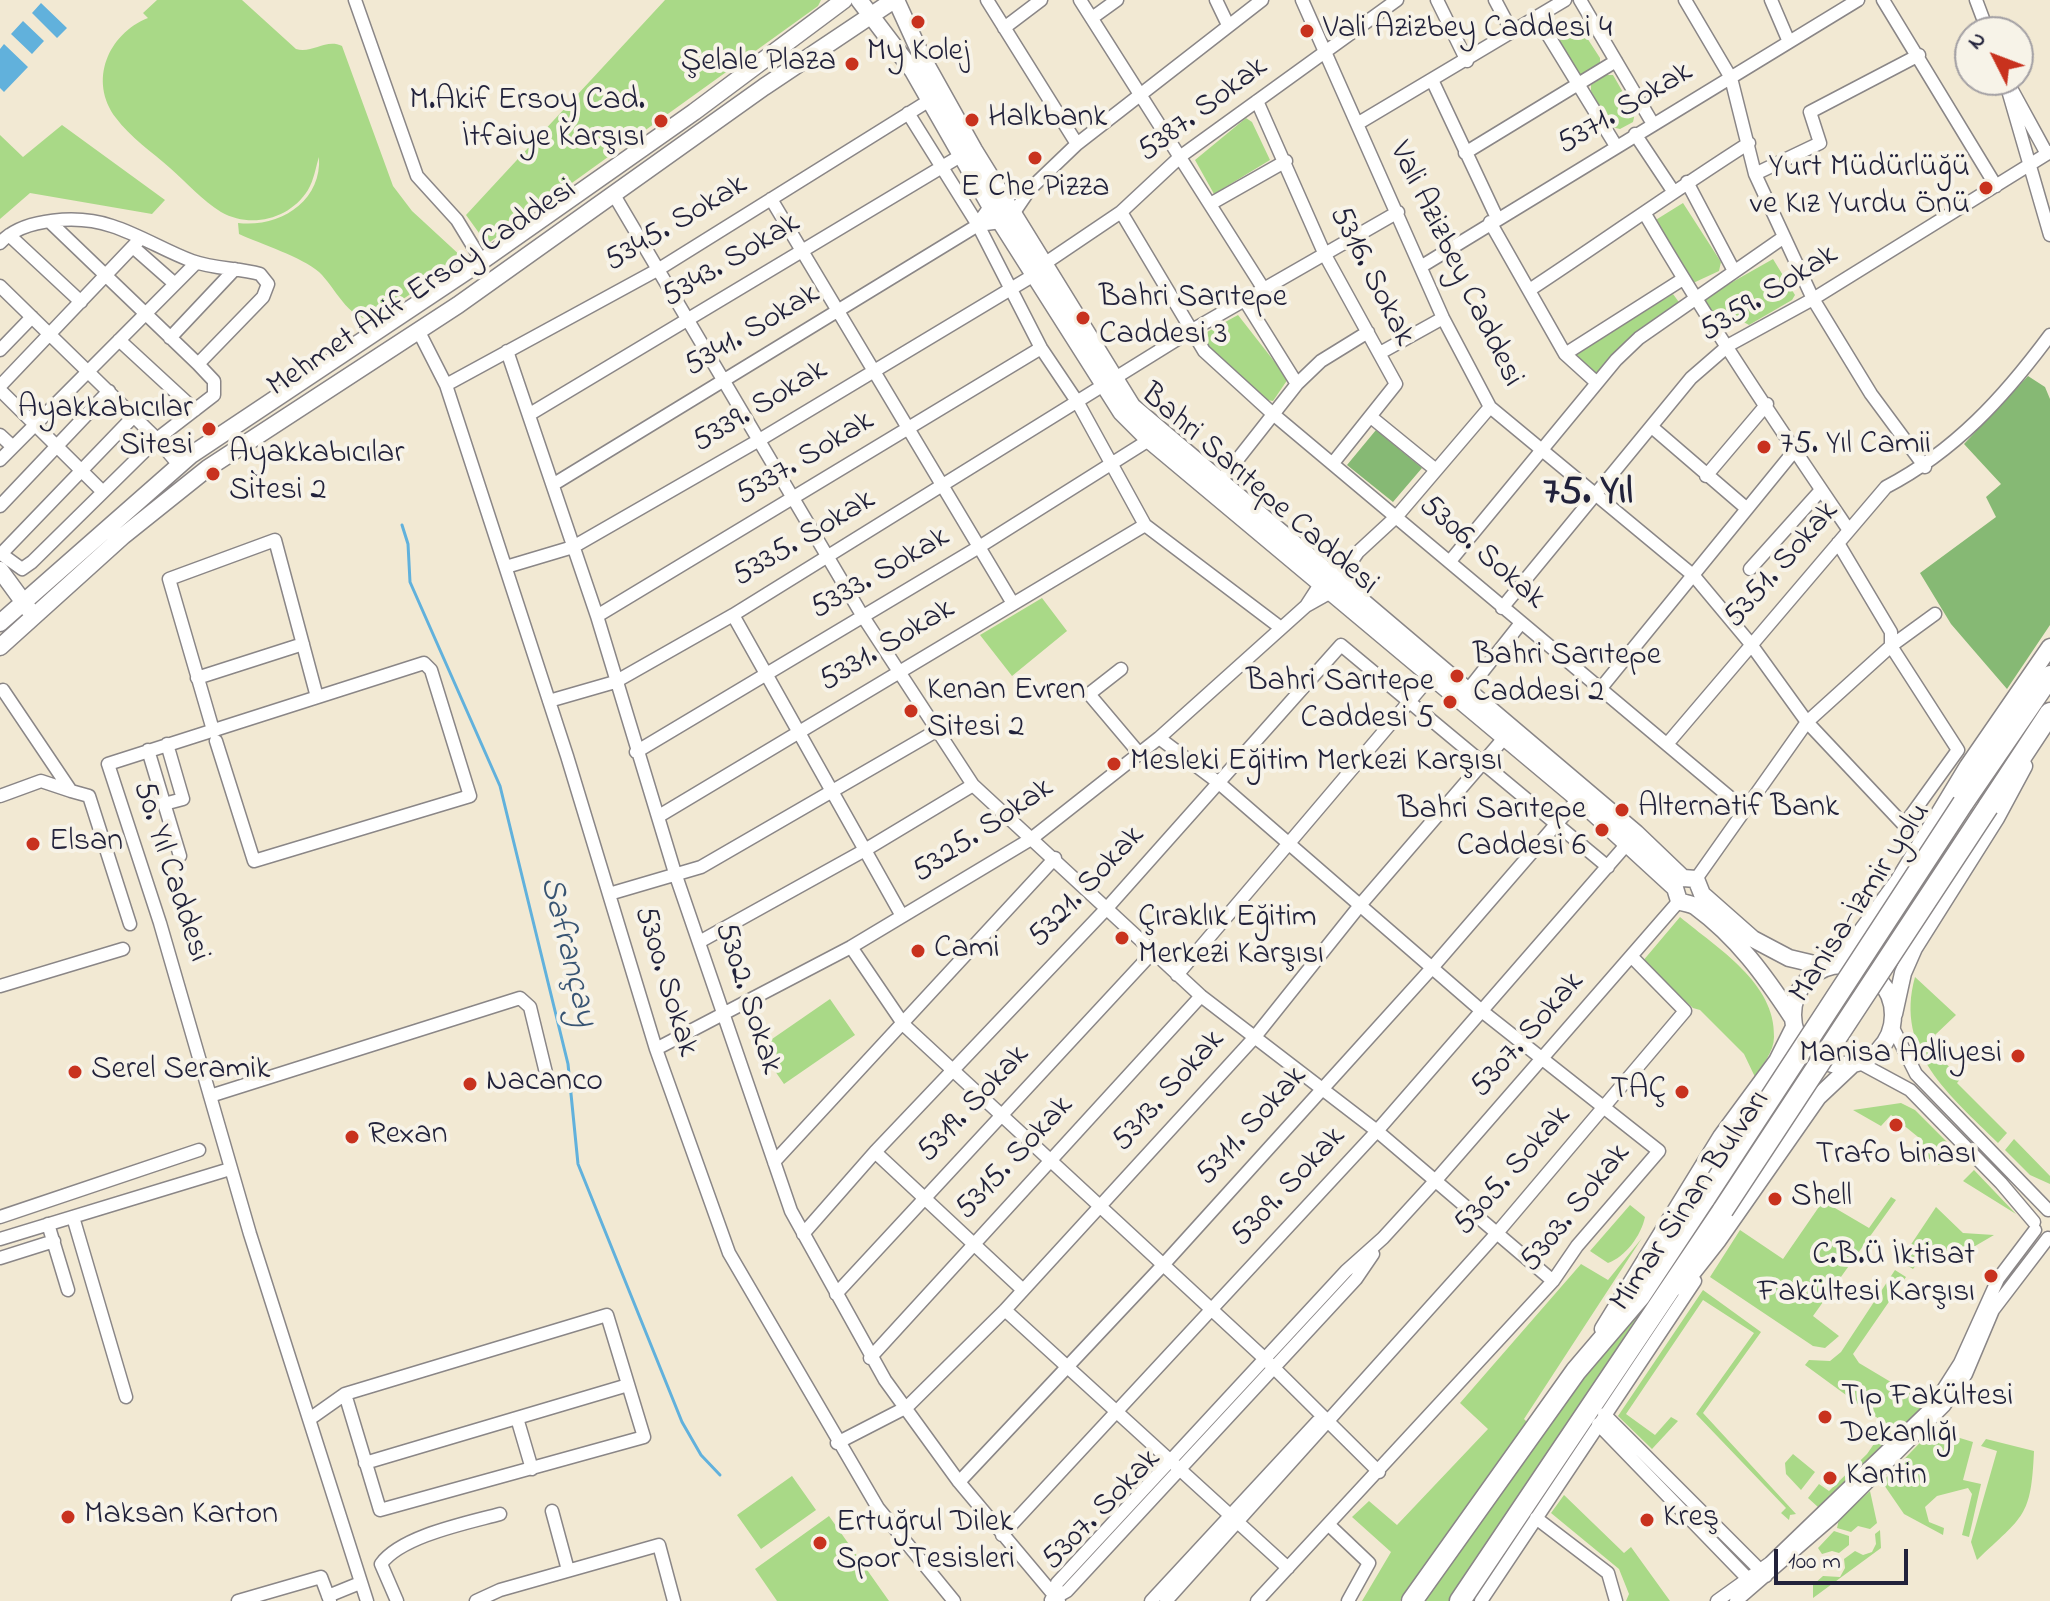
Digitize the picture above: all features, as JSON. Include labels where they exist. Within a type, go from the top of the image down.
[{"type":"highway","points":[[1980,776],[2050,659]]},
{"type":"highway","points":[[1980,776],[2050,676]]},
{"type":"highway","name":"Mimar Sinan Bulvarı","points":[[1460,1601],[1598,1414],[1723,1210],[2050,713]]},
{"type":"highway","name":"Manisa-İzmir yolu","points":[[1705,1198],[1980,776]]},
{"type":"highway","name":"Mimar Sinan Bulvarı","points":[[1412,1601],[1576,1371],[1640,1296],[1705,1198]]},
{"type":"main road","points":[[821,20],[832,0]]},
{"type":"main road","name":"Mehmet Akif Ersoy Caddesi","points":[[0,647],[4,624],[24,602],[185,460],[482,261],[821,20],[844,0]]},
{"type":"main road","name":"Bahri Sarıtepe Caddesi","points":[[859,0],[930,100],[962,155],[996,200]]},
{"type":"main road","name":"Mehmet Akif Ersoy Caddesi","points":[[4,624],[34,618],[123,536],[208,468],[419,332],[790,69],[895,0]]},
{"type":"main road","name":"Bahri Sarıtepe Caddesi","points":[[895,0],[996,200],[1108,384],[1149,440],[1468,690],[1688,891],[1755,963],[1793,1022]]},
{"type":"main road","name":"Bahri Sarıtepe Caddesi","points":[[1108,384],[1431,676],[1578,799],[1626,845],[1771,950],[1832,966]]},
{"type":"main road","points":[[0,570],[34,618]]},
{"type":"main road","points":[[1576,1371],[1721,1137],[1777,1061],[1793,1022],[1801,986],[1832,966],[1899,880],[1968,766],[2050,647]]},
{"type":"main road","points":[[1598,1414],[1818,1097],[1885,1043],[1903,973],[1914,948],[1996,818],[2050,720]]},
{"type":"main road","points":[[1832,966],[1858,966],[1872,973],[1891,998],[1893,1020]]},
{"type":"main road","points":[[1793,1022],[1811,1054],[1836,1065],[1856,1064]]},
{"type":"street","points":[[355,0],[417,176],[457,220],[482,261]]},
{"type":"street","points":[[987,0],[1077,144]]},
{"type":"street","points":[[1004,28],[1041,0]]},
{"type":"street","points":[[1080,0],[1212,203],[1263,288]]},
{"type":"street","points":[[1092,18],[1117,0]]},
{"type":"street","points":[[1216,0],[1228,25]]},
{"type":"street","points":[[978,225],[1007,218],[1030,189],[1077,144],[1262,0]]},
{"type":"street","name":"Vali Azizbey Caddesi","points":[[1302,0],[1443,318],[1490,407],[1694,576],[1750,643],[1807,722],[1904,825],[1958,750],[1891,646]]},
{"type":"street","points":[[1437,0],[1467,61]]},
{"type":"street","points":[[1495,0],[1512,32]]},
{"type":"street","points":[[1580,0],[1653,124]]},
{"type":"street","points":[[1685,0],[1731,78],[1755,174],[1813,299],[1871,394],[1925,467]]},
{"type":"street","points":[[1771,0],[1789,42]]},
{"type":"street","name":"5371. Sokak","points":[[1422,266],[1858,0]]},
{"type":"street","points":[[1883,0],[1996,186]]},
{"type":"street","points":[[1357,124],[1433,82],[1560,1]]},
{"type":"street","name":"5387. Sokak","points":[[1039,269],[1121,212],[1181,156],[1396,2]]},
{"type":"street","points":[[1537,17],[1576,86],[1616,146]]},
{"type":"street","points":[[1755,174],[1820,143],[1810,112],[1919,55]]},
{"type":"street","points":[[1465,153],[1616,61]]},
{"type":"street","points":[[1433,82],[1494,220],[1565,354],[1597,383]]},
{"type":"street","points":[[2010,96],[2027,165],[2050,235]]},
{"type":"street","points":[[2015,96],[2048,153]]},
{"type":"street","name":"5345. Sokak","points":[[446,385],[659,269],[930,100]]},
{"type":"street","name":"5316. Sokak","points":[[1257,101],[1325,255],[1396,384],[1333,463]]},
{"type":"street","points":[[908,113],[978,225],[1041,348],[1078,403],[1145,525],[1281,628]]},
{"type":"street","points":[[1635,134],[1673,191]]},
{"type":"street","points":[[1531,289],[1645,214],[1673,191],[1749,143]]},
{"type":"street","name":"5359. Sokak","points":[[1502,608],[1691,378],[1729,345],[1813,299],[2048,153]]},
{"type":"street","name":"5343. Sokak","points":[[530,414],[962,155]]},
{"type":"street","points":[[1212,203],[1286,161]]},
{"type":"street","points":[[1687,182],[1734,271]]},
{"type":"street","points":[[978,225],[996,200],[1030,189]]},
{"type":"street","points":[[614,195],[761,439],[862,615],[973,785],[1201,996],[1377,1131],[1553,1281]]},
{"type":"street","points":[[771,199],[1012,602]]},
{"type":"street","name":"5306. Sokak","points":[[1121,212],[1194,329],[1204,351],[1273,414],[1451,560],[1502,608],[1745,810]]},
{"type":"street","name":"5335. Sokak","points":[[549,701],[615,682],[733,615],[1194,329],[1398,212]]},
{"type":"street","points":[[1645,214],[1694,300],[1729,345],[1848,529]]},
{"type":"street","points":[[50,222],[198,364],[216,388],[214,395],[157,439],[41,556],[22,569],[0,553],[134,416]]},
{"type":"street","points":[[81,302],[4,239],[30,225],[50,222],[110,225],[137,242],[196,263],[265,277],[266,290],[198,364]]},
{"type":"street","name":"5341. Sokak","points":[[554,484],[978,225]]},
{"type":"street","points":[[1451,560],[1597,383],[1639,338],[1784,237]]},
{"type":"street","points":[[103,492],[0,388],[137,242]]},
{"type":"street","points":[[137,242],[175,284]]},
{"type":"street","points":[[0,460],[196,263]]},
{"type":"street","points":[[170,338],[235,269]]},
{"type":"street","name":"5339. Sokak","points":[[506,567],[573,547],[761,439],[1039,269]]},
{"type":"street","points":[[1565,354],[1683,279]]},
{"type":"street","points":[[2,291],[157,439],[185,460]]},
{"type":"street","points":[[1244,299],[1297,384]]},
{"type":"street","points":[[0,350],[32,317]]},
{"type":"street","points":[[1380,353],[1443,318]]},
{"type":"street","name":"5300. Sokak","points":[[419,332],[446,385],[549,701],[656,1049],[729,1253],[837,1443],[878,1508],[954,1601]]},
{"type":"street","points":[[1219,483],[1297,384],[1321,361],[1368,332]]},
{"type":"street","name":"5351. Sokak","points":[[1668,743],[1750,643],[1886,487],[1925,467],[1991,408],[2050,335]]},
{"type":"street","points":[[119,340],[195,410]]},
{"type":"street","name":"5337. Sokak","points":[[597,616],[1041,348]]},
{"type":"street","name":"5302. Sokak","points":[[507,351],[597,616],[675,873],[701,941],[774,1162],[803,1234],[870,1358],[959,1482],[1054,1599]]},
{"type":"street","points":[[0,506],[109,391]]},
{"type":"street","points":[[1706,476],[1767,404]]},
{"type":"street","name":"5325. Sokak","points":[[656,1049],[851,947],[1031,839],[1159,738],[1306,606],[1397,516],[1490,407]]},
{"type":"street","points":[[1371,417],[1436,470]]},
{"type":"street","points":[[1653,428],[1746,508]]},
{"type":"street","points":[[0,435],[13,447]]},
{"type":"street","name":"5333. Sokak","points":[[636,752],[979,547],[1149,440]]},
{"type":"street","points":[[1601,688],[1795,450]]},
{"type":"street","points":[[1750,569],[1821,490]]},
{"type":"street","name":"5331. Sokak","points":[[659,816],[1145,525]]},
{"type":"street","points":[[214,736],[169,579],[241,550],[275,540],[317,697]]},
{"type":"street","points":[[1838,543],[1891,632],[1891,646]]},
{"type":"street","name":"5307. Sokak","points":[[1054,1599],[1057,1583],[1169,1460],[1356,1279],[1383,1238],[1544,1060],[1688,891],[1807,722],[1891,646],[1935,614]]},
{"type":"street","points":[[733,615],[902,916]]},
{"type":"street","points":[[1468,690],[1521,623]]},
{"type":"street","points":[[197,678],[303,644]]},
{"type":"street","name":"5321. Sokak","points":[[803,1234],[875,1152],[1107,908],[1341,645],[1410,702]]},
{"type":"street","name":"50. Yıl Caddesi","points":[[214,736],[254,861],[470,796],[431,670],[424,663],[317,697],[214,736],[167,744],[108,764],[230,1169],[367,1601]]},
{"type":"street","points":[[1121,669],[1089,694],[1138,752]]},
{"type":"street","points":[[1177,975],[1431,676]]},
{"type":"street","points":[[3,690],[71,791]]},
{"type":"street","points":[[1410,702],[1608,867]]},
{"type":"street","points":[[609,894],[701,867],[936,731]]},
{"type":"street","name":"5313. Sokak","points":[[837,1443],[907,1407],[1005,1310],[1254,1038],[1361,904],[1505,737]]},
{"type":"street","name":"5303. Sokak","points":[[1159,738],[1219,783],[1483,1012],[1659,1151],[1577,1246],[1553,1281],[1257,1601]]},
{"type":"street","points":[[164,804],[183,799],[167,744]]},
{"type":"street","points":[[148,750],[180,856]]},
{"type":"street","points":[[158,782],[176,776]]},
{"type":"street","points":[[0,796],[41,781],[89,796],[115,788]]},
{"type":"street","points":[[701,941],[865,850],[973,785]]},
{"type":"street","points":[[89,796],[130,924]]},
{"type":"street","name":"5311. Sokak","points":[[959,1482],[1164,1264],[1431,969],[1578,799]]},
{"type":"street","name":"5309. Sokak","points":[[1002,1535],[1377,1131],[1626,845]]},
{"type":"street","points":[[774,1162],[904,1025],[1055,858]]},
{"type":"street","points":[[851,947],[904,1025],[1328,1418],[1379,1472]]},
{"type":"street","points":[[0,986],[123,949]]},
{"type":"street","name":"5319. Sokak","points":[[836,1294],[1153,952]]},
{"type":"street","name":"5305. Sokak","points":[[1151,1601],[1326,1427],[1328,1418],[1497,1233],[1685,1011],[1632,957]]},
{"type":"street","name":"5315. Sokak","points":[[870,1358],[1201,996]]},
{"type":"street","points":[[210,1096],[520,998],[530,1007],[547,1077]]},
{"type":"street","points":[[1893,1020],[1916,1074],[2049,1210],[2037,1215],[2014,1270]]},
{"type":"street","points":[[1717,1601],[1764,1574],[1932,1407],[1954,1375],[1998,1279],[2014,1270],[2049,1239],[1910,1090],[1856,1064]]},
{"type":"street","points":[[0,1217],[199,1150]]},
{"type":"street","points":[[875,1152],[1023,1290]]},
{"type":"street","points":[[0,1239],[230,1169]]},
{"type":"street","points":[[73,1217],[126,1397]]},
{"type":"street","points":[[48,1224],[68,1290]]},
{"type":"street","points":[[0,1258],[54,1241]]},
{"type":"street","points":[[1005,1310],[1288,1568]]},
{"type":"street","points":[[311,1418],[345,1394],[607,1315],[644,1437],[380,1510],[345,1394]]},
{"type":"street","name":"5307. Sokak","points":[[1054,1599],[1067,1591],[1180,1470],[1269,1363]]},
{"type":"street","points":[[365,1463],[628,1385]]},
{"type":"street","points":[[1481,1601],[1536,1518],[1598,1414],[1752,1582]]},
{"type":"street","points":[[517,1418],[532,1469]]},
{"type":"street","points":[[1646,1466],[1764,1574]]},
{"type":"street","points":[[552,1511],[568,1570]]},
{"type":"street","points":[[397,1601],[382,1571],[381,1564],[386,1556],[430,1534],[500,1514]]},
{"type":"street","points":[[1536,1518],[1608,1573],[1616,1601]]},
{"type":"street","name":"5305. Sokak","points":[[1166,1601],[1233,1520]]},
{"type":"street","points":[[1329,1525],[1369,1563],[1348,1601]]},
{"type":"street","points":[[476,1601],[568,1570],[659,1545],[674,1601]]},
{"type":"street","points":[[238,1601],[321,1577],[329,1598],[360,1583]]},
{"type":"street","points":[[1736,1601],[1752,1582]]},
{"type":"green space","points":[[157,0],[242,0],[296,49],[308,50],[330,44],[342,46],[393,186],[412,211],[463,258],[374,319],[350,310],[312,266],[239,234],[238,223],[268,221],[295,209],[306,199],[318,173],[319,157],[308,190],[291,208],[269,218],[245,220],[214,208],[128,132],[108,104],[103,74],[106,60],[122,35],[148,18],[143,13]]},
{"type":"green space","points":[[665,0],[821,0],[818,6],[487,244],[466,215]]},
{"type":"green space","points":[[1580,27],[1600,58],[1600,65],[1580,75],[1560,44],[1560,38]]},
{"type":"green space","points":[[1606,75],[1613,75],[1635,113],[1633,122],[1620,129],[1611,127],[1591,91],[1591,85]]},
{"type":"green space","points":[[1246,118],[1252,122],[1270,160],[1214,194],[1195,160]]},
{"type":"green space","points":[[62,125],[165,200],[152,214],[30,193],[0,219],[0,135],[23,157]]},
{"type":"green space","points":[[1683,203],[1721,262],[1719,271],[1691,284],[1654,221]]},
{"type":"green space","points":[[1773,259],[1795,295],[1792,300],[1749,325],[1738,319],[1717,326],[1703,301],[1706,297]]},
{"type":"green space","points":[[1673,294],[1681,305],[1679,308],[1621,347],[1595,376],[1574,354]]},
{"type":"green space","points":[[1238,315],[1288,379],[1273,401],[1267,400],[1215,358],[1205,341],[1207,332]]},
{"type":"green space","points":[[2028,376],[2045,387],[2050,399],[2050,625],[2007,689],[1951,624],[1920,573],[1996,517],[1986,497],[2001,484],[1964,444]]},
{"type":"green space","points":[[1376,430],[1422,468],[1393,502],[1347,465]]},
{"type":"green space","points":[[1042,598],[1067,631],[1012,676],[980,635]]},
{"type":"green space","points":[[1680,917],[1742,968],[1765,1000],[1772,1018],[1774,1037],[1770,1053],[1755,1077],[1744,1054],[1700,1010],[1693,1008],[1642,962]]},
{"type":"green space","points":[[1915,977],[1956,1015],[1935,1035],[1950,1049],[1941,1059],[1961,1078],[1957,1083],[2007,1133],[1998,1143],[1946,1090],[1920,1050],[1912,1028],[1911,1004]]},
{"type":"green space","points":[[830,999],[855,1035],[784,1084],[759,1048]]},
{"type":"green space","points":[[1798,1072],[1451,1601],[1420,1601],[1609,1345]]},
{"type":"green space","points":[[1901,1103],[1915,1110],[1955,1150],[1939,1165],[1916,1151],[1923,1141],[1891,1115],[1881,1126],[1853,1110]]},
{"type":"green space","points":[[2014,1139],[2050,1176],[2050,1184],[2030,1175],[2005,1150]]},
{"type":"green space","points":[[1974,1170],[2016,1214],[1963,1181]]},
{"type":"green space","points":[[1891,1197],[1896,1200],[1813,1316],[1839,1336],[1825,1348],[1813,1346],[1710,1277],[1740,1230],[1783,1259],[1823,1201],[1869,1228]]},
{"type":"green space","points":[[1630,1205],[1645,1217],[1643,1224],[1626,1251],[1608,1263],[1590,1251]]},
{"type":"green space","points":[[1936,1207],[1963,1233],[1994,1235],[1958,1256],[1928,1250],[1913,1269],[1900,1261]]},
{"type":"green space","points":[[1642,1238],[1524,1419],[1528,1423],[1400,1601],[1362,1601],[1391,1552],[1352,1517],[1369,1501],[1397,1525],[1488,1429],[1460,1403],[1581,1264],[1608,1280]]},
{"type":"green space","points":[[1895,1270],[1906,1277],[1853,1354],[1859,1363],[1926,1403],[1818,1507],[1808,1498],[1819,1484],[1829,1491],[1867,1454],[1887,1425],[1805,1365],[1809,1360],[1830,1361],[1841,1352]]},
{"type":"green space","points":[[1703,1290],[1761,1332],[1703,1413],[1796,1514],[1790,1515],[1789,1520],[1781,1513],[1786,1508],[1696,1414],[1754,1333],[1703,1300],[1626,1414],[1655,1435],[1671,1417],[1678,1421],[1652,1449],[1618,1416]]},
{"type":"green space","points":[[1938,1424],[1950,1435],[1973,1442],[1963,1480],[1981,1484],[1969,1537],[1962,1535],[1972,1494],[1968,1488],[1937,1496],[1925,1507],[1929,1522],[1944,1528],[1943,1535],[1904,1514],[1882,1482]]},
{"type":"green space","points":[[1986,1439],[2034,1451],[2033,1473],[2022,1514],[1977,1560],[1971,1542],[1997,1451],[1981,1446]]},
{"type":"green space","points":[[1793,1454],[1815,1472],[1801,1490],[1786,1474],[1785,1463]]},
{"type":"green space","points":[[792,1476],[816,1510],[761,1549],[737,1515]]},
{"type":"green space","points":[[1870,1491],[1877,1523],[1870,1529],[1858,1526],[1851,1532],[1837,1528],[1839,1519]]},
{"type":"green space","points":[[1564,1495],[1624,1553],[1631,1547],[1670,1601],[1626,1601],[1629,1594],[1619,1569],[1551,1513]]},
{"type":"green space","name":"Ertuğrul Dilek Spor Tesisleri","points":[[829,1516],[889,1601],[777,1601],[755,1569]]},
{"type":"green space","points":[[1880,1530],[1881,1548],[1813,1598],[1813,1585],[1823,1576],[1840,1577],[1845,1568],[1844,1559],[1855,1551],[1863,1555],[1872,1552],[1876,1544],[1875,1534]]},
{"type":"green space","points":[[1834,1531],[1849,1536],[1849,1545],[1839,1553],[1832,1551],[1822,1554],[1818,1548]]},
{"type":"water","points":[[41,3],[67,28],[57,38],[32,13]]},
{"type":"water","points":[[23,21],[44,41],[32,54],[11,34]]},
{"type":"water","points":[[4,44],[28,67],[4,92],[0,88],[0,49]]},
{"type":"waterway","name":"Safrançay","points":[[402,525],[408,544],[410,582],[500,786],[568,1064],[578,1164],[682,1422],[701,1455],[720,1475]]},
{"type":"place","name":"My Kolej","points":[[918,22]]},
{"type":"place","name":"Vali Azizbey Caddesi 4","points":[[1307,31]]},
{"type":"place","name":"Şelale Plaza","points":[[852,64]]},
{"type":"place","name":"Halkbank","points":[[972,120]]},
{"type":"place","name":"M.Akif Ersoy Cad. İtfaiye Karşısı","points":[[661,121]]},
{"type":"place","name":"E Che Pizza","points":[[1035,158]]},
{"type":"place","name":"Yurt Müdürlüğü ve Kız Yurdu Önü","points":[[1986,188]]},
{"type":"place","name":"Bahri Sarıtepe Caddesi 3","points":[[1083,318]]},
{"type":"place","name":"Ayakkabıcılar Sitesi","points":[[209,429]]},
{"type":"place","name":"75. Yıl Camii","points":[[1764,447]]},
{"type":"place","name":"Ayakkabıcılar Sitesi 2","points":[[213,474]]},
{"type":"place","name":"Bahri Sarıtepe Caddesi 2","points":[[1457,676]]},
{"type":"place","name":"Bahri Sarıtepe Caddesi 5","points":[[1450,702]]},
{"type":"place","name":"Kenan Evren Sitesi 2","points":[[911,711]]},
{"type":"place","name":"Mesleki Eğitim Merkezi Karşısı","points":[[1114,764]]},
{"type":"place","name":"Alternatif Bank","points":[[1622,810]]},
{"type":"place","name":"Bahri Sarıtepe Caddesi 6","points":[[1602,830]]},
{"type":"place","name":"Elsan","points":[[33,844]]},
{"type":"place","name":"Çıraklık Eğitim Merkezi Karşısı","points":[[1122,938]]},
{"type":"place","name":"Cami","points":[[918,951]]},
{"type":"place","name":"Manisa Adliyesi","points":[[2018,1056]]},
{"type":"place","name":"Serel Seramik","points":[[75,1072]]},
{"type":"place","name":"Nacanco","points":[[470,1084]]},
{"type":"place","name":"TAÇ","points":[[1682,1092]]},
{"type":"place","name":"Trafo binası","points":[[1896,1125]]},
{"type":"place","name":"Rexan","points":[[352,1137]]},
{"type":"place","name":"Shell","points":[[1775,1199]]},
{"type":"place","name":"C.B.Ü İktisat Fakültesi Karşısı","points":[[1991,1276]]},
{"type":"place","name":"Tıp Fakültesi Dekanlığı","points":[[1825,1417]]},
{"type":"place","name":"Kantin","points":[[1830,1478]]},
{"type":"place","name":"Maksan Karton","points":[[68,1517]]},
{"type":"place","name":"Kreş","points":[[1647,1520]]},
{"type":"place","name":"Ertuğrul Dilek Spor Tesisleri","points":[[820,1543]]},
{"type":"district","name":"75. Yıl","points":[[1588,495]]}]
